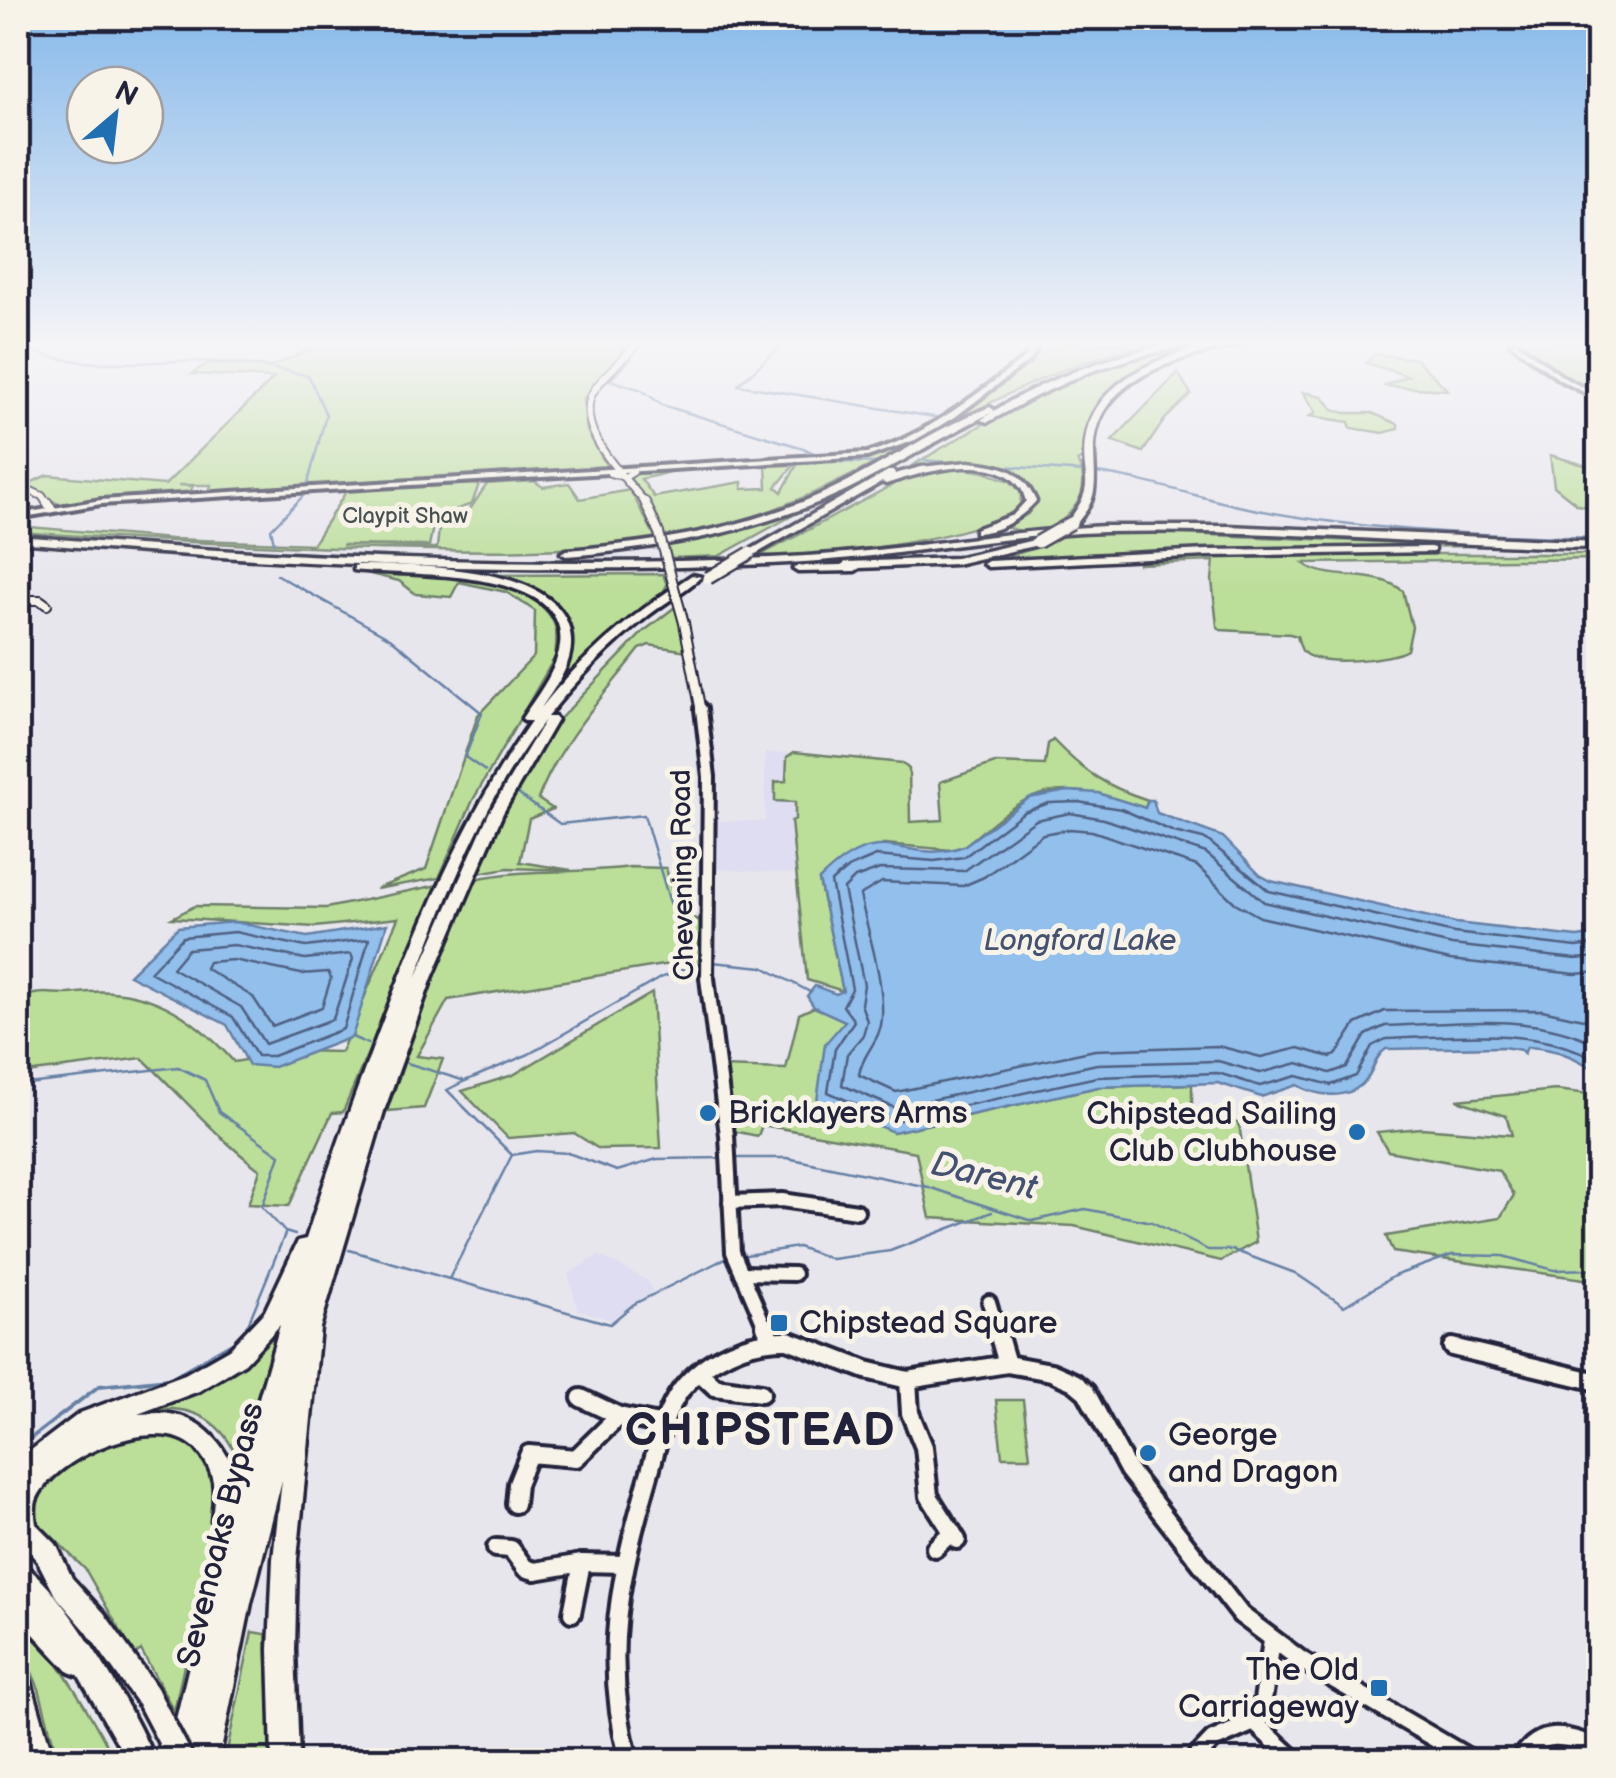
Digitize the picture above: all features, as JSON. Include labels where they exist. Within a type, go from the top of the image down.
[{"type":"highway","points":[[18,540],[425,554],[539,554],[626,547],[717,532],[795,508],[839,490],[960,426]]},
{"type":"highway","points":[[221,1581],[326,1208],[398,1004],[473,831],[512,758],[562,691],[630,624],[736,554],[962,426]]},
{"type":"highway","points":[[286,1760],[282,1650],[285,1559],[309,1328],[366,1141],[413,1006],[472,862],[512,782],[559,709],[600,663],[702,577],[976,426]]},
{"type":"highway","points":[[680,568],[942,562],[996,554],[1038,542],[1071,523],[1092,494],[1093,426]]},
{"type":"highway","points":[[807,522],[900,474],[933,465],[966,465],[998,471],[1022,483],[1030,494],[1026,510],[1004,524],[851,555]]},
{"type":"highway","points":[[18,540],[447,560],[717,562],[851,555],[1008,535],[1111,529],[1598,548]]},
{"type":"highway","points":[[18,540],[228,562],[475,576],[518,586],[551,606],[566,630],[562,660],[486,792],[473,831]]},
{"type":"highway","points":[[170,556],[414,566],[904,568],[1264,551],[1598,548]]},
{"type":"highway","points":[[18,1474],[88,1421],[192,1383],[237,1356],[272,1318],[326,1208]]},
{"type":"highway","name":"Sevenoaks Bypass","points":[[205,1760],[258,1526],[309,1328]]},
{"type":"highway","points":[[180,1760],[148,1697],[60,1581],[46,1551],[22,1523],[26,1496],[47,1470],[76,1448],[110,1431],[158,1422],[192,1430],[209,1445],[221,1465],[226,1493],[221,1581]]},
{"type":"highway","points":[[18,1574],[60,1619],[137,1754]]},
{"type":"highway","name":"Sevenoaks Bypass","points":[[180,1760],[221,1581]]},
{"type":"highway","points":[[18,1682],[40,1760]]},
{"type":"main road","points":[[18,516],[102,502],[832,460],[894,448],[939,426]]},
{"type":"main road","points":[[18,1540],[60,1581]]},
{"type":"main road","points":[[18,1602],[101,1686]]},
{"type":"street","name":"Chevening Road","points":[[591,426],[648,506],[659,533],[696,673],[709,776],[705,961],[728,1157],[734,1255],[770,1340]]},
{"type":"street","points":[[18,485],[42,496],[50,508]]},
{"type":"street","points":[[18,600],[48,604]]},
{"type":"street","points":[[730,1202],[782,1200],[858,1211]]},
{"type":"street","points":[[742,1273],[794,1274]]},
{"type":"street","points":[[989,1302],[1006,1364]]},
{"type":"street","points":[[628,1760],[613,1675],[624,1564],[664,1424],[675,1398],[699,1372],[725,1356],[770,1340],[788,1340],[866,1370],[908,1380],[1006,1364],[1062,1376],[1086,1392],[1128,1470],[1241,1615],[1301,1660],[1472,1760]]},
{"type":"street","points":[[1452,1347],[1598,1382]]},
{"type":"street","points":[[699,1372],[716,1387],[761,1394]]},
{"type":"street","points":[[908,1380],[910,1412],[924,1447],[929,1496],[954,1536],[935,1548]]},
{"type":"street","points":[[581,1398],[619,1416],[664,1424]]},
{"type":"street","points":[[515,1504],[517,1484],[528,1454],[559,1462],[580,1458],[619,1416]]},
{"type":"street","points":[[496,1548],[511,1549],[525,1568],[535,1571],[582,1563],[624,1564]]},
{"type":"street","points":[[572,1613],[582,1563]]},
{"type":"street","points":[[1194,1760],[1213,1740],[1254,1722],[1264,1700],[1272,1641]]},
{"type":"street","points":[[1254,1722],[1295,1760]]},
{"type":"street","points":[[1520,1760],[1531,1742],[1544,1734],[1562,1734],[1598,1748]]},
{"type":"shaded area","points":[[765,753],[829,754],[902,763],[909,769],[794,858],[796,874],[713,869],[713,821],[765,821]]},
{"type":"shaded area","points":[[599,1255],[648,1281],[653,1291],[611,1320],[578,1310],[568,1274]]},
{"type":"green space","points":[[225,426],[586,426],[609,470],[209,493],[211,485],[178,485],[193,486],[189,495],[63,505],[26,485],[47,475],[165,485]]},
{"type":"green space","points":[[945,426],[852,475],[792,502],[730,524],[664,538],[656,513],[630,478],[636,473],[679,470],[641,479],[654,497],[742,482],[742,489],[767,488],[766,465],[794,465],[776,487],[782,492],[798,463],[886,450]]},
{"type":"green space","points":[[1089,426],[1083,458],[1077,461],[1083,490],[1070,513],[1055,528],[1022,531],[1003,527],[1028,514],[1036,501],[1030,486],[1002,469],[963,463],[910,467],[979,427]]},
{"type":"green space","points":[[1127,426],[1160,426],[1143,452],[1112,441]]},
{"type":"green space","points":[[1350,426],[1398,426],[1383,433]]},
{"type":"green space","points":[[1550,455],[1598,469],[1598,509],[1578,505],[1554,486]]},
{"type":"green space","points":[[953,467],[1010,481],[1021,492],[1020,506],[973,528],[937,537],[816,554],[761,555],[915,473]]},
{"type":"green space","name":"Claypit Shaw","points":[[534,481],[543,487],[569,483],[580,499],[630,490],[657,540],[551,550],[446,550],[241,544],[18,532],[18,526],[171,539],[313,544],[347,490],[479,484],[472,504],[435,517],[429,546],[342,545],[437,548],[440,519],[471,508],[487,484]]},
{"type":"green space","points":[[797,513],[719,556],[671,558],[667,545],[751,527]]},
{"type":"green space","points":[[1132,532],[1481,546],[1312,548],[1317,554],[1598,554],[1598,559],[1303,563],[1325,573],[1379,580],[1403,591],[1412,627],[1407,650],[1371,659],[1338,661],[1311,657],[1303,652],[1297,636],[1290,634],[1221,630],[1217,626],[1212,580],[1214,561],[1138,561],[1214,556],[1213,549],[1023,559],[1010,556],[1065,534]]},
{"type":"green space","points":[[362,572],[439,575],[498,585],[543,608],[555,626],[557,638],[555,657],[473,800],[439,878],[376,889],[426,869],[478,715],[534,656],[535,611],[506,592],[459,582],[451,597],[416,594],[399,581]]},
{"type":"green space","points":[[663,574],[667,585],[662,594],[562,677],[572,637],[561,608],[534,589],[496,575]]},
{"type":"green space","points":[[675,607],[687,651],[649,645],[640,649],[583,720],[547,778],[538,799],[553,809],[529,819],[520,862],[571,870],[508,868],[478,873],[513,797],[555,724],[643,632]]},
{"type":"green space","points":[[1053,740],[1096,777],[1148,800],[1145,808],[1087,793],[1057,791],[1020,803],[964,846],[951,850],[885,844],[819,881],[843,991],[807,980],[791,821],[795,820],[795,802],[775,801],[775,782],[786,781],[787,757],[794,752],[902,763],[909,769],[910,822],[943,820],[940,782],[995,763],[1045,765],[1048,744]]},
{"type":"green space","points":[[666,868],[678,913],[702,921],[701,963],[663,965],[448,1000],[417,1056],[443,1059],[424,1108],[387,1111],[444,951],[475,879],[513,873]]},
{"type":"green space","points":[[438,885],[343,1112],[332,1113],[289,1206],[248,1204],[260,1170],[142,1058],[18,1074],[18,1000],[41,993],[102,991],[145,998],[184,1017],[234,1062],[296,1051],[341,1052],[398,918],[315,927],[172,918],[195,906],[326,908]]},
{"type":"green space","points":[[652,993],[661,1148],[599,1149],[574,1133],[508,1138],[462,1091],[513,1075]]},
{"type":"green space","points":[[814,1007],[846,1020],[893,1132],[1098,1087],[1192,1084],[1192,1117],[1239,1123],[1256,1242],[1221,1261],[1074,1226],[930,1218],[916,1152],[762,1125],[758,1136],[733,1131],[721,1067],[786,1069],[799,1014]]},
{"type":"green space","points":[[1556,1090],[1598,1095],[1598,1281],[1393,1252],[1386,1236],[1500,1218],[1514,1195],[1499,1171],[1388,1151],[1377,1132],[1421,1128],[1512,1135],[1506,1116],[1457,1100]]},
{"type":"green space","points":[[274,1336],[278,1338],[241,1468],[229,1442],[211,1423],[189,1412],[160,1409],[161,1404],[222,1378]]},
{"type":"green space","points":[[996,1400],[1023,1400],[1030,1457],[1002,1457]]},
{"type":"green space","points":[[150,1431],[186,1438],[206,1455],[216,1484],[215,1526],[174,1711],[141,1650],[134,1655],[85,1569],[37,1522],[35,1499],[51,1476],[97,1445]]},
{"type":"green space","points":[[18,1621],[60,1668],[115,1760],[58,1760],[39,1689],[18,1640]]},
{"type":"green space","points":[[252,1632],[266,1634],[271,1760],[225,1760]]},
{"type":"water","name":"Longford Lake","points":[[1068,791],[1098,793],[1145,808],[1148,800],[1153,800],[1157,813],[1223,837],[1260,875],[1271,881],[1456,923],[1577,937],[1598,934],[1598,1072],[1547,1049],[1527,1047],[1524,1054],[1503,1047],[1386,1049],[1364,1082],[1340,1094],[1322,1094],[1297,1085],[1261,1097],[1218,1083],[1098,1087],[893,1132],[817,1101],[825,1044],[845,1021],[814,1007],[807,996],[815,986],[836,994],[843,991],[819,880],[842,860],[878,846],[943,851],[964,846],[1029,798]]},
{"type":"water","points":[[235,922],[307,937],[387,924],[352,1037],[274,1067],[249,1065],[227,1025],[129,975],[178,927]]},
{"type":"waterway","points":[[274,543],[271,529],[305,494],[323,426]]},
{"type":"waterway","points":[[731,426],[803,448],[833,462],[883,463]]},
{"type":"waterway","points":[[920,460],[1085,472]]},
{"type":"waterway","points":[[1096,473],[1238,506],[1327,521],[1462,533],[1598,538]]},
{"type":"waterway","points":[[277,575],[390,638],[482,713],[465,757],[485,771]]},
{"type":"waterway","points":[[518,794],[560,824],[644,815],[688,964]]},
{"type":"waterway","points":[[712,962],[763,967],[810,992]]},
{"type":"waterway","points":[[465,1081],[529,1054],[660,978],[698,964]]},
{"type":"waterway","points":[[352,1037],[368,1044]]},
{"type":"waterway","points":[[407,1063],[465,1081]]},
{"type":"waterway","name":"Darent","points":[[18,1085],[178,1067],[205,1080],[219,1112],[280,1155],[262,1207],[285,1232],[295,1235]]},
{"type":"waterway","points":[[465,1081],[447,1090],[511,1154]]},
{"type":"waterway","name":"Darent","points":[[349,1250],[449,1279],[512,1155],[536,1151],[568,1153],[617,1171],[657,1159],[723,1158]]},
{"type":"waterway","name":"Darent","points":[[736,1158],[787,1158],[928,1187],[1032,1221],[1085,1209],[1152,1222],[1208,1250],[1233,1250],[1295,1273],[1344,1306],[1394,1276],[1452,1255],[1503,1256],[1554,1270],[1598,1269]]},
{"type":"waterway","points":[[740,1256],[798,1247],[832,1259],[890,1251],[992,1212]]},
{"type":"waterway","points":[[246,1329],[285,1234]]},
{"type":"waterway","points":[[450,1279],[610,1324],[634,1304],[728,1257]]},
{"type":"waterway","points":[[244,1333],[247,1326]]},
{"type":"waterway","points":[[18,1448],[99,1386],[169,1379],[239,1339]]},
{"type":"place","name":"Bricklayers Arms","points":[[708,1113]]},
{"type":"place","name":"Chipstead Sailing Club Clubhouse","points":[[1357,1132]]},
{"type":"place","name":"Chipstead Square","points":[[779,1323]]},
{"type":"place","name":"George and Dragon","points":[[1148,1453]]},
{"type":"place","name":"The Old Carriageway","points":[[1379,1688]]},
{"type":"district","name":"CHIPSTEAD","points":[[761,1431]]}]
